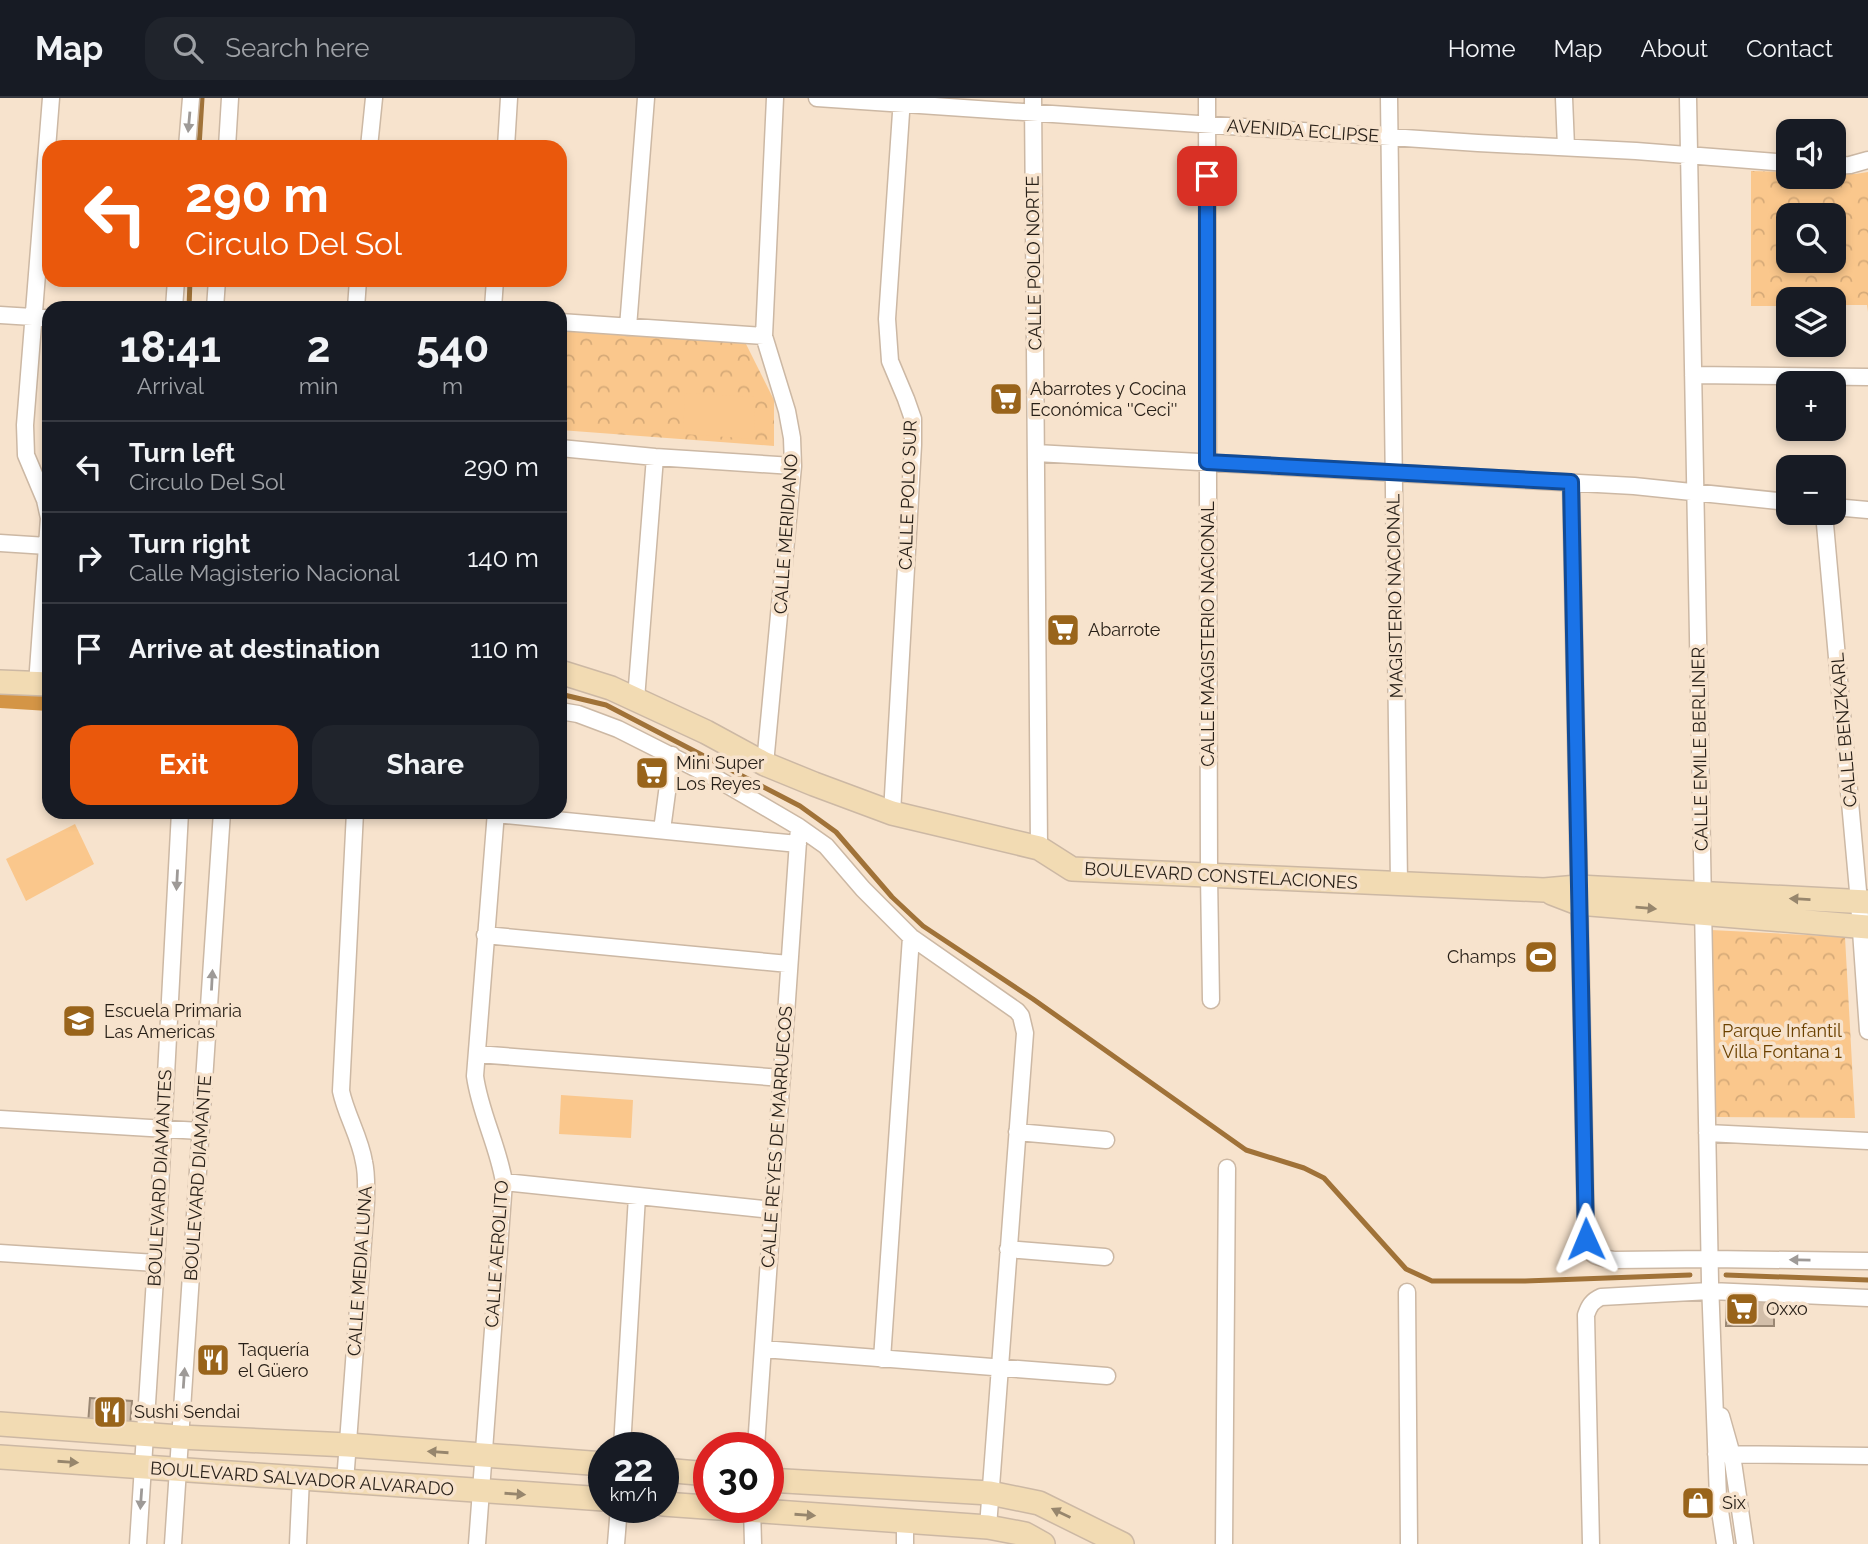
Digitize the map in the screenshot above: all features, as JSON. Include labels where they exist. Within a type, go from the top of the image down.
[{"type":"street","points":[[49,140],[51,98]]},
{"type":"street","points":[[188,140],[191,98]]},
{"type":"street","points":[[227,140],[230,98]]},
{"type":"street","points":[[370,140],[373,98]]},
{"type":"street","points":[[506,140],[509,98]]},
{"type":"street","points":[[628,327],[646,98]]},
{"type":"street","name":"CALLE MERIDIANO","points":[[765,764],[793,466],[787,411],[764,336],[775,98]]},
{"type":"street","name":"AVENIDA ECLIPSE","points":[[817,98],[1033,105],[1207,124],[1776,162]]},
{"type":"street","name":"CALLE MAGISTERIO NACIONAL","points":[[1207,98],[1211,1000]]},
{"type":"street","name":"MAGISTERIO NACIONAL","points":[[1389,98],[1399,884]]},
{"type":"street","points":[[1564,98],[1566,147]]},
{"type":"street","name":"CALLE EMILE BERLINER","points":[[1688,98],[1710,1286],[1715,1401],[1724,1455],[1745,1544]]},
{"type":"street","name":"CALLE POLO SUR","points":[[892,813],[913,445],[913,419],[890,361],[887,319],[902,101]]},
{"type":"street","name":"CALLE POLO NORTE","points":[[1033,105],[1040,848]]},
{"type":"street","points":[[1846,165],[1868,160]]},
{"type":"street","points":[[0,315],[42,318],[24,442],[26,455],[42,493]]},
{"type":"street","points":[[567,323],[764,336]]},
{"type":"street","points":[[1693,375],[1868,377]]},
{"type":"street","points":[[567,448],[655,457],[793,466]]},
{"type":"street","points":[[1036,453],[1634,486],[1776,501]]},
{"type":"street","points":[[636,699],[655,457]]},
{"type":"street","points":[[1571,482],[1578,895],[1588,1249],[1592,1254],[1614,1260],[1868,1261]]},
{"type":"street","points":[[1846,508],[1868,510]]},
{"type":"street","name":"CALLE BENZKARL","points":[[1826,525],[1863,902],[1868,1031]]},
{"type":"street","points":[[0,543],[42,546]]},
{"type":"street","name":"BOULEVARD CONSTELACIONES","points":[[567,673],[636,699],[765,764],[892,813],[1040,848],[1072,869],[1544,890],[1578,895],[1703,903],[1863,902]]},
{"type":"street","points":[[0,682],[42,684]]},
{"type":"street","points":[[567,712],[618,729],[671,755],[799,827],[826,846],[863,889],[911,937],[1017,1010],[1021,1016],[1025,1033],[988,1527]]},
{"type":"street","points":[[662,830],[671,755]]},
{"type":"street","name":"BOULEVARD DIAMANTES","points":[[138,1544],[180,819]]},
{"type":"street","name":"BOULEVARD DIAMANTE","points":[[173,1544],[222,819]]},
{"type":"street","name":"CALLE MEDIA LUNA","points":[[345,1482],[366,1202],[365,1163],[341,1091],[355,819]]},
{"type":"street","name":"CALLE AEROLITO","points":[[477,1544],[504,1182],[501,1162],[477,1095],[475,1076],[495,819]]},
{"type":"street","points":[[555,819],[799,844]]},
{"type":"street","name":"CALLE REYES DE MARRUECOS","points":[[757,1432],[799,827]]},
{"type":"street","name":"BOULEVARD CONSTELACIONES","points":[[1703,903],[1864,926]]},
{"type":"street","points":[[485,935],[789,964]]},
{"type":"street","points":[[883,1359],[911,937]]},
{"type":"street","points":[[477,1054],[782,1078]]},
{"type":"street","points":[[0,1119],[200,1131]]},
{"type":"street","points":[[1017,1132],[1106,1140]]},
{"type":"street","points":[[1707,1133],[1868,1141]]},
{"type":"street","points":[[1224,1544],[1227,1168]]},
{"type":"street","points":[[504,1182],[772,1210]]},
{"type":"street","points":[[623,1432],[637,1196]]},
{"type":"street","points":[[1009,1249],[1105,1257]]},
{"type":"street","points":[[0,1253],[156,1263]]},
{"type":"street","points":[[1591,1544],[1586,1315],[1595,1300],[1601,1297],[1710,1286],[1868,1298]]},
{"type":"street","points":[[1407,1292],[1409,1544]]},
{"type":"street","points":[[763,1349],[1107,1376]]},
{"type":"street","name":"BOULEVARD SALVADOR ALVARADO","points":[[0,1424],[588,1463]]},
{"type":"street","points":[[1724,1455],[1868,1455]]},
{"type":"street","name":"CALLE EMILE BERLINER","points":[[1724,1455],[1718,1498],[1725,1544]]},
{"type":"street","name":"BOULEVARD SALVADOR ALVARADO","points":[[0,1457],[588,1498]]},
{"type":"street","points":[[298,1544],[301,1478]]},
{"type":"street","points":[[784,1481],[990,1493],[1039,1503],[1122,1544]]},
{"type":"street","points":[[784,1514],[905,1533],[988,1527],[1025,1534],[1043,1544]]},
{"type":"street","points":[[616,1544],[618,1523]]},
{"type":"street","points":[[752,1523],[753,1544]]},
{"type":"green space","points":[[1751,171],[1776,172],[1776,189],[1846,189],[1846,174],[1868,172],[1868,312],[1867,305],[1846,305],[1846,287],[1776,287],[1776,306],[1751,306]]},
{"type":"green space","points":[[567,329],[744,340],[774,400],[774,446],[567,431]]},
{"type":"green space","points":[[685,393],[754,397],[755,439],[683,434]]},
{"type":"green space","points":[[75,824],[94,864],[26,901],[6,859]]},
{"type":"green space","name":"Parque Infantil Villa Fontana 1","points":[[1711,930],[1845,937],[1855,1118],[1715,1117]]},
{"type":"green space","points":[[561,1095],[633,1100],[631,1138],[559,1134]]},
{"type":"building","points":[[1727,1298],[1774,1300],[1774,1326],[1726,1326]]},
{"type":"building","name":"Taquería el Güero","points":[[200,1350],[227,1351],[226,1371],[198,1370]]},
{"type":"building","name":"Sushi Sendai","points":[[90,1398],[132,1401],[130,1426],[88,1424]]},
{"type":"waterway","points":[[199,140],[202,98]]},
{"type":"waterway","points":[[189,301],[190,287]]},
{"type":"waterway","points":[[567,696],[606,705],[800,806],[836,832],[892,897],[923,926],[1033,999],[1246,1150],[1304,1168],[1324,1178],[1406,1269],[1432,1281],[1525,1281],[1690,1275]]},
{"type":"waterway","points":[[0,699],[42,702]]},
{"type":"waterway","points":[[1726,1275],[1868,1280]]},
{"type":"place","name":"Abarrotes y Cocina Económica ''Ceci''","points":[[1006,399]]},
{"type":"place","name":"Abarrote","points":[[1063,630]]},
{"type":"place","name":"Mini Super Los Reyes","points":[[652,773]]},
{"type":"place","name":"Champs","points":[[1541,957]]},
{"type":"place","name":"Escuela Primaria Las Americas","points":[[79,1021]]},
{"type":"place","name":"Oxxo","points":[[1742,1309]]},
{"type":"place","name":"Taquería el Güero","points":[[213,1360]]},
{"type":"place","name":"Sushi Sendai","points":[[110,1412]]},
{"type":"place","name":"Six","points":[[1698,1503]]},
{"type":"route","points":[[1207,176],[1207,462],[1571,482],[1586,1239]]}]
